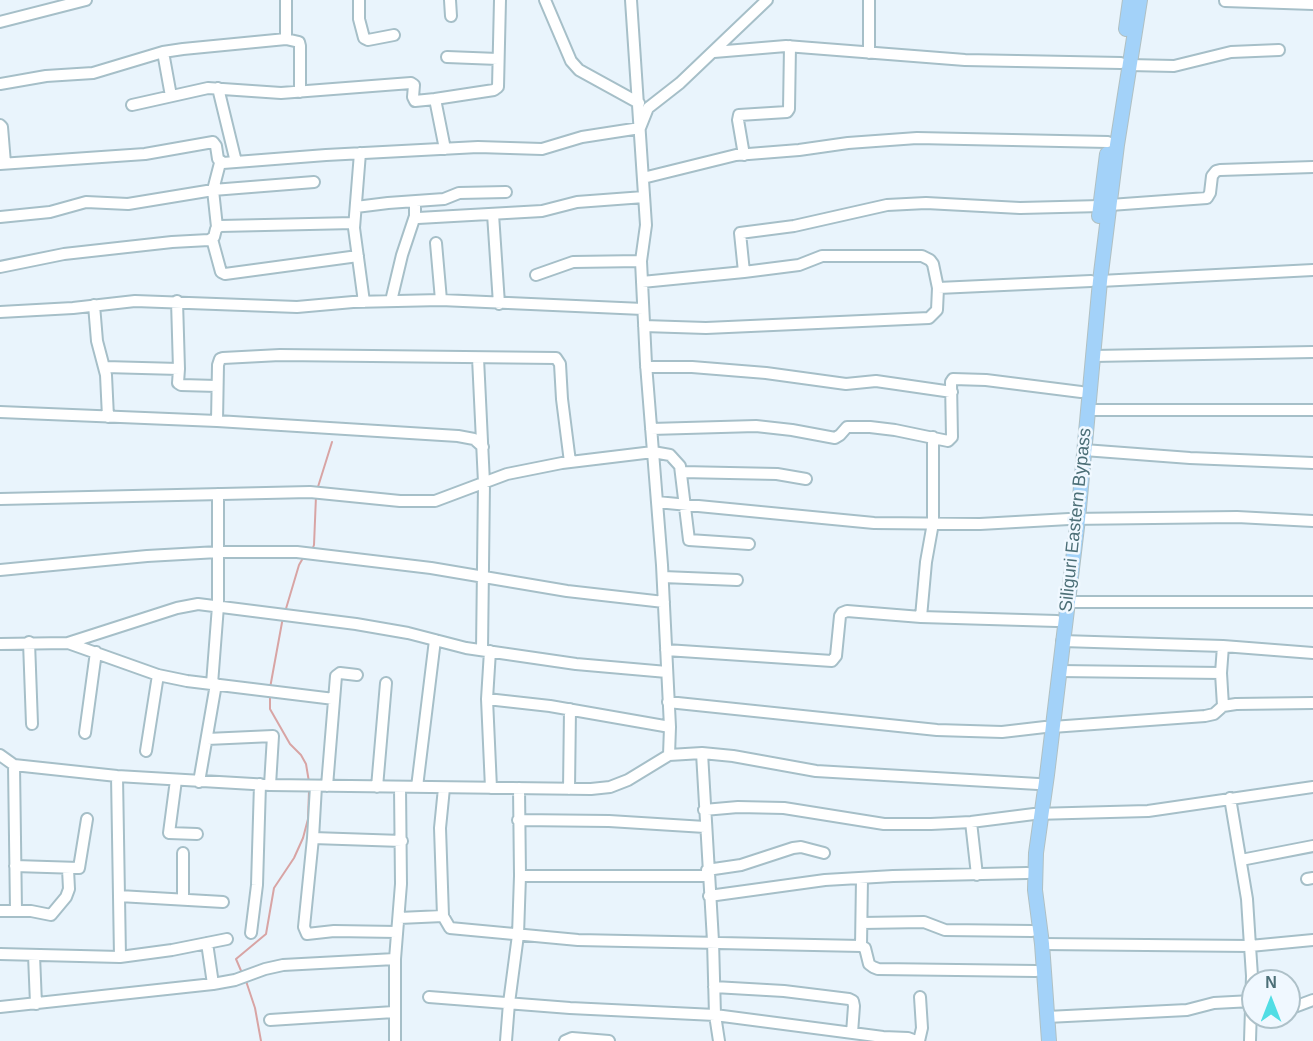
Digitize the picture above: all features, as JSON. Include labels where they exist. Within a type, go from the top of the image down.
[{"type":"main road","name":"Siliguri Eastern Bypass","points":[[1048,1041],[1035,872],[1038,784],[1059,670],[1068,602],[1081,392],[1125,64],[1130,0]]},
{"type":"main road","name":"Siliguri Eastern Bypass","points":[[1105,205],[1108,142],[1140,0]]},
{"type":"main road","name":"Siliguri Eastern Bypass","points":[[1040,1041],[1027,873],[1038,814],[1049,727],[1057,621],[1084,450],[1093,356],[1095,281]]},
{"type":"street","points":[[0,22],[86,0]]},
{"type":"street","points":[[286,0],[292,40],[305,92]]},
{"type":"street","points":[[359,0],[359,19],[364,38],[368,40],[394,34]]},
{"type":"street","points":[[450,0],[451,16]]},
{"type":"street","points":[[132,105],[196,90],[218,88],[263,93],[305,92],[411,83],[414,85],[412,97],[415,101],[496,89],[499,84],[500,0]]},
{"type":"street","points":[[544,0],[571,62],[639,104]]},
{"type":"street","points":[[631,0],[646,225],[641,261],[643,309],[663,577],[669,755]]},
{"type":"street","points":[[640,128],[648,108],[680,83],[767,0]]},
{"type":"street","points":[[869,0],[870,53]]},
{"type":"street","points":[[1225,1],[1313,4]]},
{"type":"street","points":[[0,84],[46,76],[93,73],[163,52],[292,40]]},
{"type":"street","points":[[714,52],[790,46],[965,60],[1174,66],[1231,52],[1279,50]]},
{"type":"street","points":[[744,155],[739,114],[789,109],[790,46]]},
{"type":"street","points":[[163,52],[171,96]]},
{"type":"street","points":[[447,57],[498,59]]},
{"type":"street","points":[[218,88],[237,162]]},
{"type":"street","points":[[435,99],[445,149]]},
{"type":"street","points":[[0,125],[2,127],[2,164],[145,154],[213,142],[220,163],[213,190],[217,227],[212,239],[221,272],[225,274],[358,256]]},
{"type":"street","points":[[220,163],[478,147],[542,149],[593,135],[640,128]]},
{"type":"street","points":[[643,178],[744,155],[848,143],[917,138],[1108,142]]},
{"type":"street","points":[[360,153],[354,223],[364,302]]},
{"type":"street","points":[[744,272],[740,233],[794,226],[887,205],[926,203],[1020,208],[1206,198],[1210,193],[1212,176],[1216,171],[1313,167]]},
{"type":"street","points":[[0,217],[50,212],[86,202],[128,204],[213,190],[314,182]]},
{"type":"street","points":[[356,207],[444,200],[459,193],[506,192]]},
{"type":"street","points":[[415,216],[418,218],[542,211],[577,202],[644,197]]},
{"type":"street","points":[[392,301],[402,255],[415,216],[415,202]]},
{"type":"street","points":[[493,214],[499,304]]},
{"type":"street","points":[[217,227],[354,223]]},
{"type":"street","points":[[0,267],[64,254],[212,239]]},
{"type":"street","points":[[436,243],[441,300]]},
{"type":"street","points":[[642,282],[799,265],[822,256],[922,256],[933,264],[938,288],[937,310],[929,318],[706,328],[644,326]]},
{"type":"street","points":[[536,275],[573,262],[641,261]]},
{"type":"street","points":[[938,288],[1313,270]]},
{"type":"street","points":[[0,312],[135,301],[297,307],[441,300],[643,309]]},
{"type":"street","points":[[177,301],[178,383],[217,386]]},
{"type":"street","points":[[94,305],[97,341],[105,367],[108,417]]},
{"type":"street","points":[[1093,356],[1313,352]]},
{"type":"street","points":[[217,421],[218,365],[220,359],[223,358],[280,355],[552,358],[559,360],[570,462]]},
{"type":"street","points":[[478,358],[483,447],[483,577],[491,788]]},
{"type":"street","points":[[105,367],[179,369]]},
{"type":"street","points":[[646,367],[692,367],[766,373],[846,384],[876,381],[952,392]]},
{"type":"street","points":[[651,429],[756,426],[835,438],[847,427],[870,427],[895,429],[948,441],[952,439],[951,382],[957,378],[1081,392]]},
{"type":"street","points":[[1088,410],[1313,410]]},
{"type":"street","points":[[0,412],[217,421],[458,435],[474,439],[483,447]]},
{"type":"street","points":[[921,617],[926,562],[933,523],[933,437]]},
{"type":"street","points":[[1084,450],[1190,458],[1313,463]]},
{"type":"street","points":[[0,499],[311,492],[400,501],[435,501],[507,474],[570,462],[653,452],[670,455],[680,466],[689,540],[749,544]]},
{"type":"street","points":[[682,472],[777,474],[806,478]]},
{"type":"street","points":[[199,782],[214,684],[218,606],[218,494]]},
{"type":"street","points":[[657,502],[874,523],[980,524],[1073,519],[1237,517],[1313,521]]},
{"type":"street","points":[[0,570],[147,556],[218,552],[302,553],[431,568],[567,591],[664,602]]},
{"type":"street","points":[[663,577],[737,580]]},
{"type":"street","points":[[1068,602],[1313,602]]},
{"type":"street","points":[[68,643],[183,606],[198,604],[356,624],[486,651],[576,664],[667,672]]},
{"type":"street","points":[[666,650],[832,660],[836,656],[840,616],[844,611],[921,617],[1057,621]]},
{"type":"street","points":[[417,787],[435,640]]},
{"type":"street","points":[[1062,641],[1223,646],[1313,653]]},
{"type":"street","points":[[29,642],[32,724]]},
{"type":"street","points":[[0,644],[68,643],[158,675],[259,691],[333,699]]},
{"type":"street","points":[[1223,646],[1221,673],[1223,706]]},
{"type":"street","points":[[85,734],[96,652]]},
{"type":"street","points":[[1059,670],[1221,673]]},
{"type":"street","points":[[357,675],[337,674],[319,786],[304,927],[307,933],[398,932]]},
{"type":"street","points":[[146,751],[158,675]]},
{"type":"street","points":[[377,787],[386,683]]},
{"type":"street","points":[[487,699],[570,709],[669,727]]},
{"type":"street","points":[[668,702],[937,730],[1002,732],[1205,716],[1215,714],[1223,706],[1236,704],[1313,703]]},
{"type":"street","points":[[569,789],[570,709]]},
{"type":"street","points":[[207,739],[273,736],[265,785],[251,933]]},
{"type":"street","points":[[702,753],[715,1015],[719,1041]]},
{"type":"street","points":[[0,755],[14,765],[117,776],[300,786],[519,789],[610,787],[628,780],[669,755],[702,753],[733,756],[816,771],[1038,784]]},
{"type":"street","points":[[14,765],[16,911]]},
{"type":"street","points":[[117,776],[120,957]]},
{"type":"street","points":[[176,780],[169,833],[197,834]]},
{"type":"street","points":[[395,1041],[395,959],[402,841],[400,787]]},
{"type":"street","points":[[704,810],[746,807],[784,808],[884,824],[971,822],[1038,814],[1148,811],[1313,787]]},
{"type":"street","points":[[444,788],[440,828],[443,916],[450,928],[518,935],[657,942],[713,941],[861,946],[867,952],[870,964],[878,969],[1036,971]]},
{"type":"street","points":[[506,1041],[508,1003],[518,935],[519,789]]},
{"type":"street","points":[[1230,798],[1241,860],[1251,969]]},
{"type":"street","points":[[15,866],[79,868],[87,819]]},
{"type":"street","points":[[518,820],[619,821],[705,827]]},
{"type":"street","points":[[971,822],[977,875]]},
{"type":"street","points":[[313,838],[402,841]]},
{"type":"street","points":[[1241,860],[1313,846]]},
{"type":"street","points":[[520,876],[708,873],[741,866],[793,848],[801,847],[824,853]]},
{"type":"street","points":[[183,853],[183,899]]},
{"type":"street","points":[[0,911],[31,911],[49,916],[54,914],[69,889],[68,869]]},
{"type":"street","points":[[709,896],[825,880],[1027,873]]},
{"type":"street","points":[[861,946],[862,878]]},
{"type":"street","points":[[119,896],[223,902]]},
{"type":"street","points":[[399,918],[443,916]]},
{"type":"street","points":[[861,923],[924,922],[945,930],[1032,931]]},
{"type":"street","points":[[0,954],[120,957],[227,939]]},
{"type":"street","points":[[1042,944],[1250,946],[1313,940]]},
{"type":"street","points":[[207,943],[213,984]]},
{"type":"street","points":[[34,955],[36,1004]]},
{"type":"street","points":[[0,1007],[213,984],[235,980],[284,965],[395,959]]},
{"type":"street","points":[[714,987],[775,990],[849,999],[854,1006],[852,1033]]},
{"type":"street","points":[[429,997],[715,1015],[883,1039],[908,1038],[918,1041],[922,1028],[920,997]]},
{"type":"street","points":[[1047,1017],[1187,1010],[1214,1003],[1241,1002]]},
{"type":"street","points":[[270,1020],[394,1012]]},
{"type":"street","points":[[565,1041],[572,1038],[609,1041]]},
{"type":"waterway","points":[[317,490],[332,442]]},
{"type":"waterway","points":[[312,550],[316,496]]},
{"type":"waterway","points":[[285,612],[303,558]]},
{"type":"waterway","points":[[270,688],[283,617]]},
{"type":"waterway","points":[[270,694],[270,709],[290,744],[306,764],[309,782]]},
{"type":"waterway","points":[[242,973],[236,959],[266,934],[274,888],[294,858],[303,838],[308,819],[309,791]]},
{"type":"waterway","points":[[246,981],[255,1008],[261,1041]]}]
